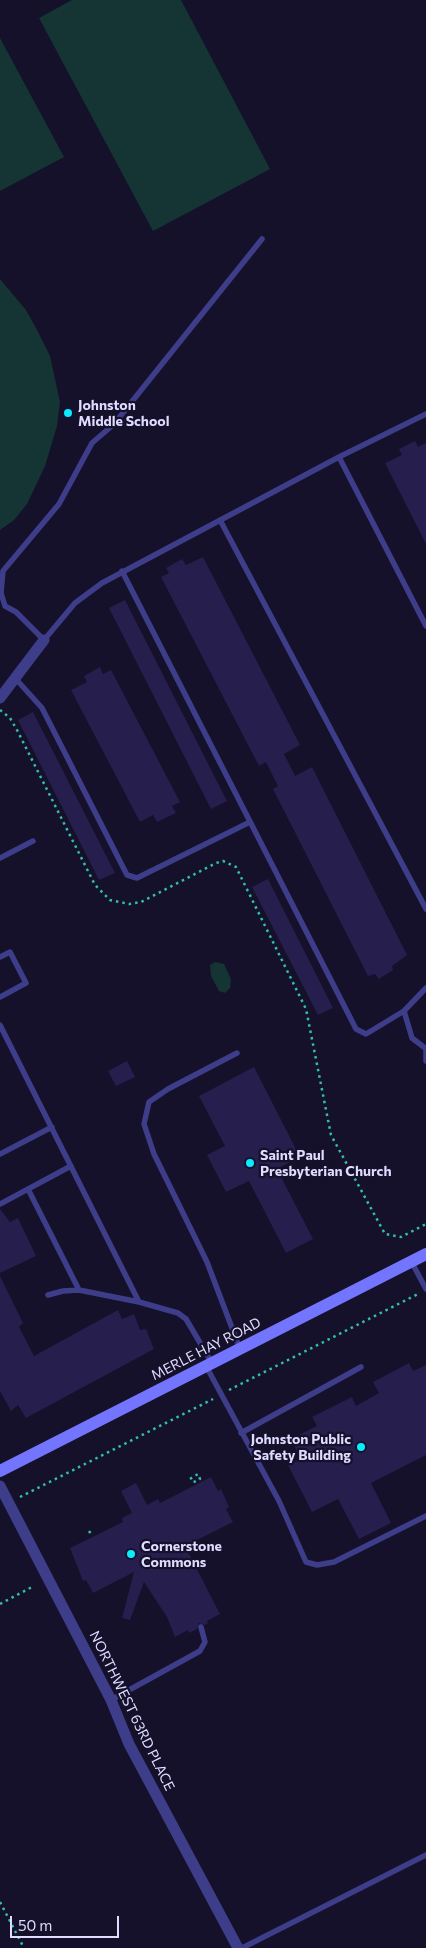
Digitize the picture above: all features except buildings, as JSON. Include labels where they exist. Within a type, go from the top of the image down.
[{"type":"main road","name":"MERLE HAY ROAD","points":[[0,1471],[426,1254]]},
{"type":"street","points":[[0,698],[44,640]]},
{"type":"street","name":"NORTHWEST 63RD PLACE","points":[[0,1486],[111,1700],[129,1744],[238,1948]]},
{"type":"lane","points":[[262,239],[114,424],[92,443],[58,504],[3,571],[1,593],[3,606],[16,612],[44,640],[75,603],[102,583],[339,457],[426,414]]},
{"type":"lane","points":[[339,457],[426,626]]},
{"type":"lane","points":[[220,520],[426,909]]},
{"type":"lane","points":[[122,572],[356,1029],[366,1034],[404,1011],[426,988]]},
{"type":"lane","points":[[15,678],[42,708],[126,875],[137,878],[250,822]]},
{"type":"lane","points":[[0,858],[34,841]]},
{"type":"lane","points":[[0,957],[10,952],[26,983],[0,997]]},
{"type":"lane","points":[[404,1011],[412,1038],[426,1048],[426,1061]]},
{"type":"lane","points":[[0,1025],[139,1302]]},
{"type":"lane","points":[[236,1053],[168,1089],[149,1102],[144,1124],[154,1154],[207,1262],[240,1349]]},
{"type":"lane","points":[[0,1154],[52,1127]]},
{"type":"lane","points":[[0,1204],[71,1166]]},
{"type":"lane","points":[[28,1189],[79,1290]]},
{"type":"lane","points":[[411,1261],[426,1289]]},
{"type":"lane","points":[[48,1295],[79,1290],[139,1302],[178,1313],[186,1319],[241,1433],[279,1501],[306,1562],[317,1565],[334,1562],[426,1516]]},
{"type":"lane","points":[[241,1433],[361,1367]]},
{"type":"lane","points":[[111,1700],[200,1652],[205,1642],[201,1627]]},
{"type":"lane","points":[[242,1948],[426,1854]]},
{"type":"path","points":[[0,710],[10,718],[17,730],[95,886],[110,900],[129,904],[141,902],[216,863],[223,861],[236,867],[306,1009],[327,1118],[336,1143],[385,1234],[401,1236],[426,1224]]},
{"type":"path","points":[[0,1604],[32,1588]]},
{"type":"path","points":[[0,1902],[24,1948]]},
{"type":"green space","points":[[72,0],[181,0],[270,169],[153,231],[39,18]]},
{"type":"green space","points":[[0,38],[64,157],[0,191]]},
{"type":"green space","points":[[0,279],[26,310],[50,356],[60,402],[57,426],[45,466],[27,504],[14,520],[0,530]]},
{"type":"green space","points":[[215,962],[224,964],[231,979],[230,988],[225,993],[219,991],[211,976],[210,965]]},
{"type":"place","name":"Johnston Middle School","points":[[68,413]]},
{"type":"place","name":"Saint Paul Presbyterian Church","points":[[250,1163]]},
{"type":"place","name":"Johnston Public Safety Building","points":[[361,1447]]},
{"type":"place","name":"Cornerstone Commons","points":[[131,1554]]}]
